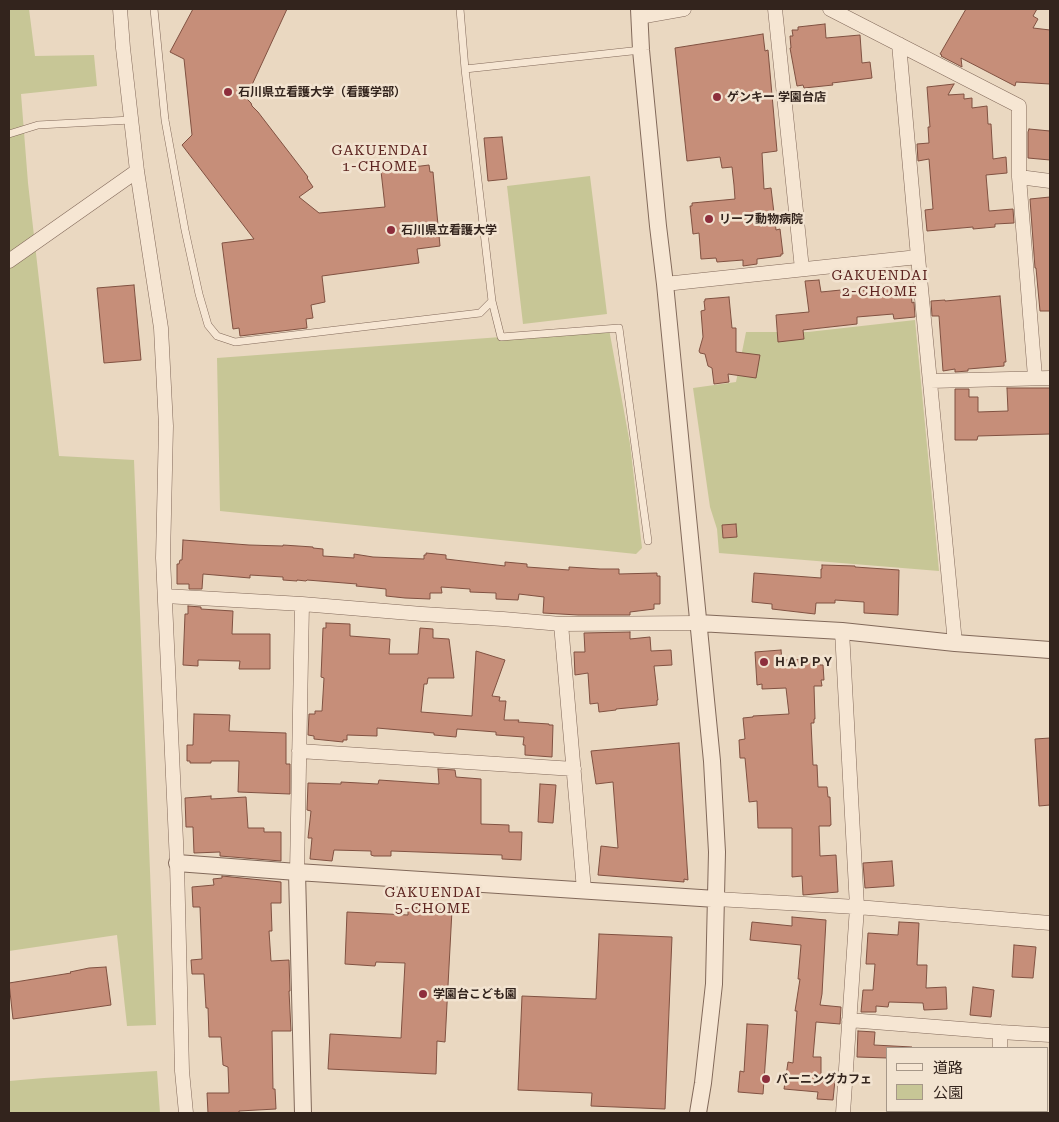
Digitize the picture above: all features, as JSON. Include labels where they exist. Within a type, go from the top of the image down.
[{"type":"street","points":[[120,9],[137,171],[161,328],[166,426],[163,558],[177,863],[182,1071],[186,1113]]},
{"type":"street","points":[[684,9],[639,13],[658,226],[712,761],[717,852],[714,984],[698,1113]]},
{"type":"street","points":[[775,9],[802,270]]},
{"type":"street","points":[[830,9],[1019,106],[1019,177],[1035,377]]},
{"type":"street","points":[[899,44],[955,643]]},
{"type":"street","points":[[9,261],[137,171]]},
{"type":"street","points":[[1019,177],[1050,181]]},
{"type":"street","points":[[665,284],[918,257]]},
{"type":"street","points":[[930,381],[1050,378]]},
{"type":"street","points":[[165,596],[503,618],[561,624],[698,623],[842,631],[955,643],[1050,650]]},
{"type":"street","points":[[302,604],[297,872],[303,1113]]},
{"type":"street","points":[[561,624],[584,890]]},
{"type":"street","points":[[842,631],[857,907],[843,1113]]},
{"type":"street","points":[[299,751],[574,769]]},
{"type":"street","points":[[177,863],[857,907],[1050,923]]},
{"type":"street","points":[[849,1020],[1050,1035]]},
{"type":"street","points":[[1000,1032],[1000,1047]]},
{"type":"lane","points":[[154,9],[165,120],[185,230],[208,325],[217,336],[235,342],[480,313],[492,301]]},
{"type":"lane","points":[[460,9],[492,301],[501,337],[619,328],[648,541]]},
{"type":"lane","points":[[466,69],[641,50]]},
{"type":"lane","points":[[9,134],[38,125],[131,120]]},
{"type":"green space","points":[[9,9],[29,9],[35,56],[94,55],[97,86],[21,94],[28,183],[59,456],[134,460],[156,1025],[127,1026],[117,935],[9,951]]},
{"type":"green space","points":[[590,176],[607,314],[523,324],[507,186]]},
{"type":"green space","points":[[915,320],[939,571],[719,553],[717,529],[710,507],[693,388],[736,382],[746,332],[808,332]]},
{"type":"green space","points":[[609,329],[630,444],[642,548],[636,554],[220,511],[217,358]]},
{"type":"green space","points":[[157,1071],[160,1113],[9,1113],[9,1081]]},
{"type":"building","points":[[193,9],[287,9],[247,99],[308,177],[313,187],[299,197],[319,213],[385,207],[381,171],[429,165],[430,172],[433,172],[440,246],[417,249],[419,263],[322,276],[325,302],[311,305],[313,318],[306,319],[307,328],[240,336],[239,328],[233,329],[222,243],[254,239],[182,145],[192,135],[184,59],[170,52]]},
{"type":"building","points":[[966,9],[1037,9],[1033,16],[1038,19],[1033,28],[1050,30],[1050,84],[1016,82],[1015,86],[961,58],[962,67],[941,56],[940,54]]},
{"type":"building","points":[[825,24],[826,38],[860,35],[862,63],[870,62],[872,78],[832,83],[833,85],[804,88],[803,85],[797,86],[790,48],[790,36],[793,36],[792,30],[798,30],[798,27]]},
{"type":"building","points":[[763,34],[765,51],[768,50],[777,151],[762,153],[764,189],[771,188],[776,230],[780,229],[783,254],[781,256],[757,259],[757,264],[743,266],[743,260],[717,262],[716,258],[701,259],[699,233],[693,234],[690,206],[692,206],[692,203],[735,199],[732,167],[722,168],[720,157],[687,161],[675,48]]},
{"type":"building","points":[[954,84],[948,95],[964,94],[964,99],[972,98],[972,108],[987,106],[988,124],[991,124],[993,159],[1006,157],[1007,173],[986,175],[989,211],[1013,209],[1014,223],[995,224],[995,227],[927,231],[925,210],[933,209],[929,159],[918,161],[917,144],[929,143],[928,127],[930,127],[927,87]]},
{"type":"building","points":[[1029,129],[1050,131],[1050,160],[1028,158]]},
{"type":"building","points":[[502,137],[507,179],[488,181],[484,138]]},
{"type":"building","points":[[1050,197],[1050,311],[1040,311],[1030,199]]},
{"type":"building","points":[[819,280],[821,292],[906,287],[907,292],[911,293],[912,303],[914,302],[915,317],[894,319],[893,314],[857,317],[857,324],[803,330],[804,339],[778,342],[776,315],[809,312],[805,281]]},
{"type":"building","points":[[134,285],[141,360],[104,363],[97,288]]},
{"type":"building","points":[[1000,296],[1006,362],[1004,362],[1004,366],[968,369],[968,371],[955,372],[955,369],[943,371],[939,316],[932,316],[931,301]]},
{"type":"building","points":[[729,297],[732,328],[736,328],[736,352],[760,355],[756,378],[728,374],[729,382],[714,384],[712,368],[708,366],[705,354],[699,351],[703,337],[701,311],[705,310],[705,299]]},
{"type":"building","points":[[1007,388],[1050,388],[1050,434],[978,436],[977,440],[955,440],[955,389],[969,389],[969,397],[978,397],[978,412],[1008,411]]},
{"type":"building","points":[[736,524],[737,537],[723,538],[722,525]]},
{"type":"building","points":[[183,540],[313,547],[323,549],[323,556],[354,558],[354,554],[373,557],[424,559],[426,553],[446,555],[446,559],[505,566],[505,562],[527,564],[527,567],[569,570],[569,567],[619,569],[619,574],[657,573],[657,576],[660,576],[660,604],[654,604],[654,609],[630,612],[630,615],[543,613],[544,597],[519,594],[518,600],[496,599],[496,593],[470,592],[470,589],[441,587],[442,593],[430,593],[430,599],[405,598],[386,596],[386,589],[356,586],[357,584],[283,580],[283,577],[250,575],[250,578],[203,574],[202,589],[189,589],[189,584],[177,584],[177,564],[182,560]]},
{"type":"building","points":[[822,565],[899,570],[898,615],[864,613],[864,602],[835,600],[835,603],[816,603],[815,614],[772,609],[772,604],[752,602],[754,573],[821,578]]},
{"type":"building","points":[[188,606],[201,607],[201,609],[233,611],[232,634],[270,634],[270,669],[239,669],[240,661],[198,660],[198,666],[183,665],[185,614],[188,614]]},
{"type":"building","points":[[326,623],[350,624],[350,636],[390,639],[389,654],[418,654],[420,628],[433,629],[433,638],[449,639],[454,678],[428,678],[427,684],[424,684],[421,712],[472,716],[476,651],[505,660],[492,696],[500,697],[499,701],[506,701],[504,720],[519,720],[518,722],[553,725],[552,757],[525,755],[524,737],[496,735],[496,732],[457,729],[456,737],[377,728],[377,736],[347,735],[347,740],[343,740],[343,742],[314,739],[314,736],[308,735],[309,714],[315,714],[315,711],[322,711],[324,678],[321,677],[323,628],[326,628]]},
{"type":"building","points":[[630,632],[630,639],[650,637],[651,651],[671,650],[672,665],[654,666],[657,705],[599,712],[598,703],[590,704],[588,673],[575,675],[574,652],[585,652],[584,633]]},
{"type":"building","points":[[781,650],[782,660],[819,659],[820,665],[823,665],[824,680],[821,680],[822,686],[814,686],[815,719],[814,723],[811,723],[813,765],[817,765],[818,787],[827,787],[828,797],[830,797],[831,825],[819,826],[820,856],[836,855],[838,892],[803,895],[802,876],[792,877],[792,828],[758,828],[757,801],[749,802],[745,758],[740,758],[739,740],[745,739],[743,718],[789,714],[786,688],[762,689],[762,684],[757,685],[755,652]]},
{"type":"building","points":[[194,714],[230,715],[229,731],[286,733],[286,764],[290,764],[290,794],[238,792],[239,761],[190,763],[190,761],[187,761],[187,745],[193,745]]},
{"type":"building","points":[[1050,738],[1050,805],[1039,806],[1035,739]]},
{"type":"building","points":[[679,743],[688,880],[684,879],[684,882],[598,875],[601,846],[618,848],[613,782],[596,784],[591,751]]},
{"type":"building","points":[[438,769],[455,770],[456,777],[481,779],[481,824],[509,825],[509,832],[522,832],[521,860],[502,859],[502,855],[391,851],[391,856],[374,856],[371,855],[371,851],[334,850],[332,861],[310,859],[312,838],[308,838],[311,811],[307,810],[308,783],[378,784],[379,780],[439,784]]},
{"type":"building","points":[[540,784],[556,785],[553,823],[538,822]]},
{"type":"building","points":[[211,796],[211,799],[246,797],[248,828],[264,828],[264,832],[281,832],[281,861],[220,856],[220,852],[194,853],[193,827],[186,827],[185,798]]},
{"type":"building","points":[[892,861],[894,886],[865,888],[863,863]]},
{"type":"building","points":[[222,876],[281,882],[281,903],[271,903],[272,931],[269,931],[271,961],[289,960],[291,1031],[272,1031],[273,1089],[275,1089],[276,1109],[239,1111],[239,1113],[208,1113],[207,1093],[229,1093],[228,1067],[223,1065],[221,1037],[209,1037],[204,974],[192,974],[191,960],[202,959],[200,907],[193,907],[192,887],[214,885],[213,879],[222,878]]},
{"type":"building","points":[[408,907],[452,910],[445,1042],[437,1041],[436,1074],[328,1069],[330,1034],[401,1038],[405,963],[376,962],[375,966],[345,964],[347,912],[408,915]]},
{"type":"building","points":[[792,917],[826,920],[820,1005],[841,1007],[840,1024],[816,1022],[813,1057],[821,1057],[821,1079],[835,1080],[833,1100],[817,1099],[818,1092],[784,1089],[788,1062],[793,1063],[797,1011],[795,1011],[800,979],[798,979],[801,945],[750,940],[752,922],[792,926]]},
{"type":"building","points":[[899,922],[919,923],[917,965],[927,965],[926,988],[946,987],[947,1009],[924,1010],[923,1003],[889,1002],[888,1007],[876,1006],[876,1012],[861,1012],[863,990],[873,990],[875,964],[866,964],[868,933],[898,935]]},
{"type":"building","points":[[599,934],[672,937],[665,1109],[591,1106],[592,1093],[518,1090],[522,996],[596,999]]},
{"type":"building","points":[[1014,945],[1036,947],[1033,978],[1012,977]]},
{"type":"building","points":[[106,967],[111,1005],[13,1019],[9,983],[71,973],[89,968]]},
{"type":"building","points":[[973,987],[994,990],[991,1017],[970,1015]]},
{"type":"building","points":[[747,1024],[768,1025],[763,1094],[738,1092],[740,1071],[744,1072]]},
{"type":"building","points":[[858,1031],[875,1032],[874,1045],[912,1047],[886,1047],[886,1058],[857,1057]]},
{"type":"place","name":"石川県立看護大学（看護学部）","points":[[228,92]]},
{"type":"place","name":"ゲンキー 学園台店","points":[[717,97]]},
{"type":"place","name":"リーフ動物病院","points":[[709,219]]},
{"type":"place","name":"石川県立看護大学","points":[[391,230]]},
{"type":"place","name":"ＨＡＰＰＹ","points":[[764,662]]},
{"type":"place","name":"学園台こども園","points":[[423,994]]},
{"type":"place","name":"バーニングカフェ","points":[[766,1079]]},
{"type":"district","name":"GAKUENDAI 1-CHOME","points":[[380,160]]},
{"type":"district","name":"GAKUENDAI 2-CHOME","points":[[880,284]]},
{"type":"district","name":"GAKUENDAI 5-CHOME","points":[[433,902]]}]
